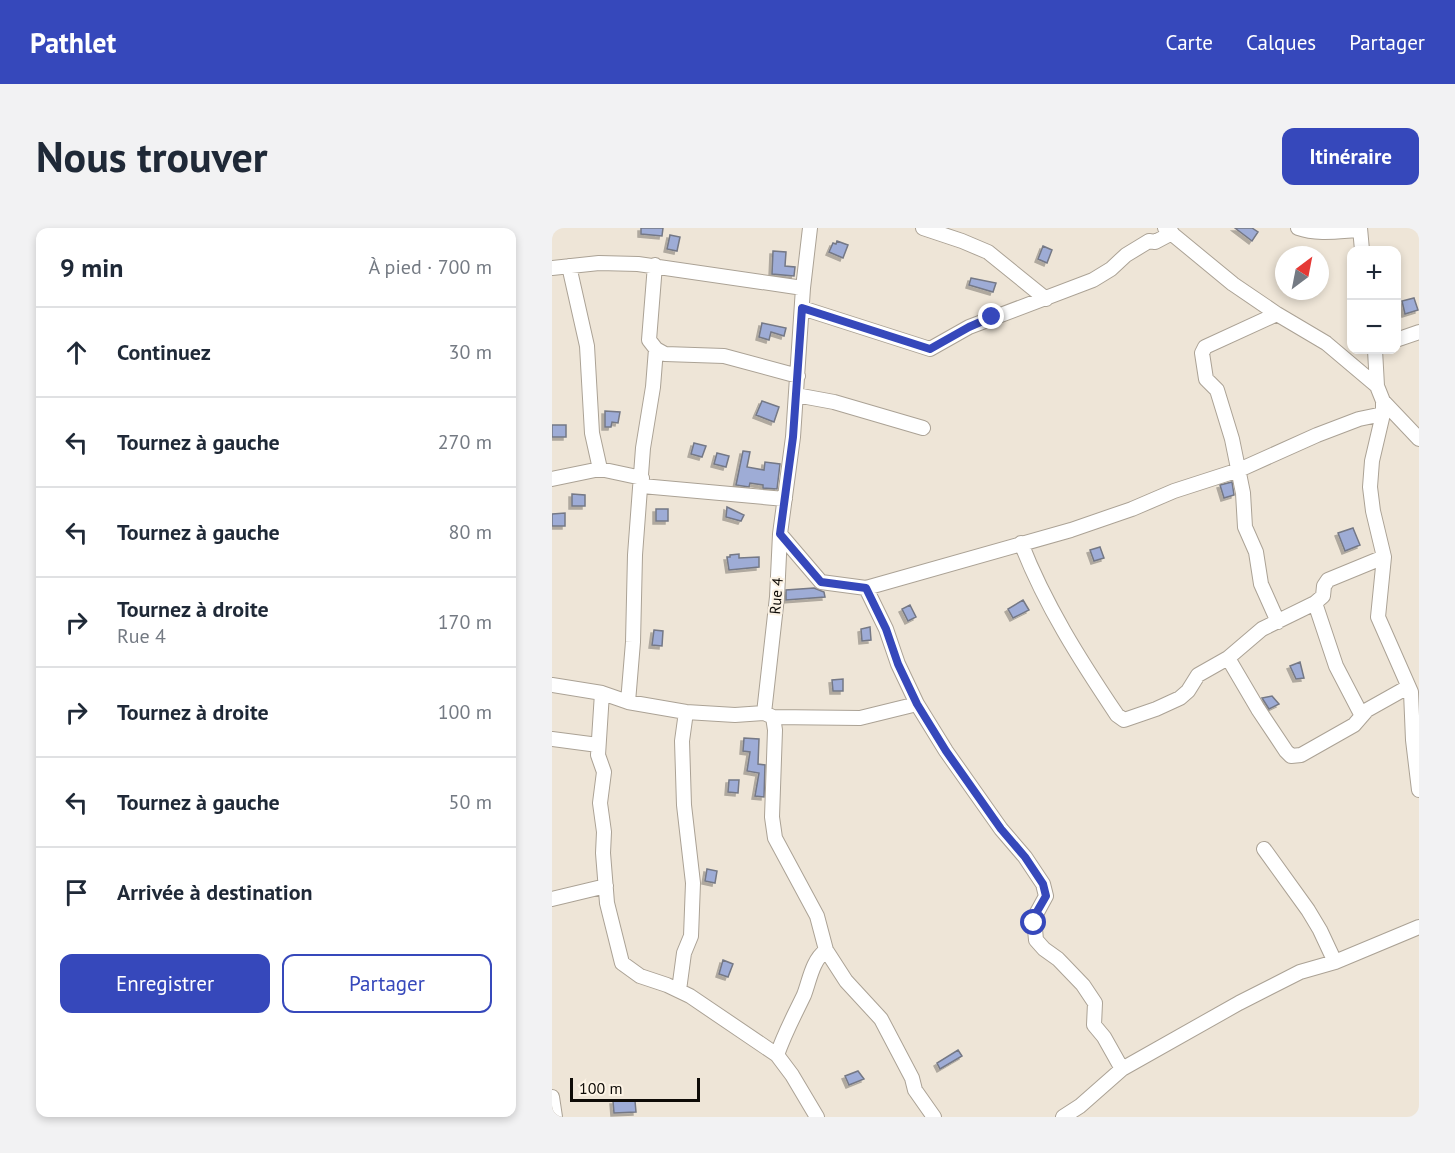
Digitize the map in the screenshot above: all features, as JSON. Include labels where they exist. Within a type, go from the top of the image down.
[{"type":"street","name":"Rue 4","points":[[810,228],[803,288],[798,376],[780,534],[768,715],[775,730],[772,825],[775,838],[786,861],[817,916],[826,950],[846,981],[881,1019],[912,1078],[915,1089],[934,1117]]},
{"type":"street","points":[[923,228],[988,252],[1046,299]]},
{"type":"street","points":[[1298,228],[1324,232],[1360,229],[1362,246]]},
{"type":"street","points":[[802,308],[930,349],[969,327],[1093,280],[1112,268],[1126,255],[1149,241],[1155,242],[1169,231],[1233,284],[1326,343],[1377,386]]},
{"type":"street","points":[[552,268],[609,263],[656,265],[803,288]]},
{"type":"street","points":[[656,265],[649,340],[656,349],[672,355],[724,356],[798,376]]},
{"type":"street","points":[[569,266],[587,346],[592,433],[600,469]]},
{"type":"street","points":[[1277,314],[1230,335],[1202,351],[1206,379],[1217,390],[1239,470],[1245,527],[1256,552],[1261,584],[1278,622]]},
{"type":"street","points":[[1401,338],[1419,332]]},
{"type":"street","points":[[628,702],[643,448],[653,387],[656,349]]},
{"type":"street","points":[[1376,354],[1377,386],[1383,408],[1372,461],[1370,487],[1384,557],[1377,617],[1408,687],[1412,702],[1413,740],[1419,790]]},
{"type":"street","points":[[796,395],[834,402],[923,428]]},
{"type":"street","points":[[780,534],[821,582],[866,588],[1082,526],[1132,509],[1174,491],[1239,470],[1383,408]]},
{"type":"street","points":[[1383,408],[1419,439]]},
{"type":"street","points":[[552,479],[600,469],[642,482],[785,499]]},
{"type":"street","points":[[1021,543],[1051,612],[1079,659],[1121,720],[1156,710],[1180,698],[1188,691],[1198,675],[1228,658],[1262,629],[1315,603],[1323,596],[1324,586],[1328,580],[1384,557]]},
{"type":"street","points":[[866,588],[886,629],[898,664],[917,704],[946,751],[1043,884],[1046,896],[1034,918],[1036,940],[1083,985],[1095,1003],[1094,1025],[1107,1042],[1122,1069]]},
{"type":"street","points":[[1315,603],[1336,666],[1362,716]]},
{"type":"street","points":[[1228,658],[1257,709],[1291,756],[1301,756],[1354,725],[1367,711],[1408,687]]},
{"type":"street","points":[[552,685],[602,693],[628,702],[686,712],[735,715],[860,718],[917,704]]},
{"type":"street","points":[[602,693],[598,755],[604,772],[600,795],[607,903],[622,963],[640,976],[679,990],[713,1010],[777,1055],[817,1117]]},
{"type":"street","points":[[679,990],[684,953],[691,936],[693,883],[684,805],[682,741],[686,712]]},
{"type":"street","points":[[552,739],[598,745]]},
{"type":"street","points":[[1264,849],[1308,910],[1335,962]]},
{"type":"street","points":[[552,899],[606,886]]},
{"type":"street","points":[[1063,1117],[1080,1106],[1122,1069],[1265,989],[1300,972],[1335,962],[1419,927]]},
{"type":"street","points":[[777,1055],[814,964],[826,950]]},
{"type":"street","points":[[552,1097],[555,1117]]},
{"type":"building","points":[[641,228],[663,228],[662,236],[641,234]]},
{"type":"building","points":[[1235,228],[1252,228],[1258,232],[1252,241]]},
{"type":"building","points":[[670,235],[680,237],[677,251],[667,249]]},
{"type":"building","points":[[837,241],[848,245],[843,258],[829,252],[833,243],[836,244]]},
{"type":"building","points":[[1043,246],[1052,250],[1047,263],[1038,259]]},
{"type":"building","points":[[773,251],[786,252],[785,266],[795,267],[794,276],[772,274]]},
{"type":"building","points":[[971,278],[996,283],[993,292],[969,285]]},
{"type":"building","points":[[1414,298],[1418,310],[1405,314],[1402,301]]},
{"type":"building","points":[[762,323],[786,328],[784,336],[771,332],[769,340],[759,337]]},
{"type":"building","points":[[762,401],[779,407],[774,422],[756,415]]},
{"type":"building","points":[[605,411],[620,412],[618,423],[612,422],[611,427],[605,427]]},
{"type":"building","points":[[552,425],[566,425],[566,437],[552,437]]},
{"type":"building","points":[[694,443],[706,446],[702,457],[691,454]]},
{"type":"building","points":[[743,451],[750,452],[747,467],[764,470],[765,462],[780,464],[777,489],[763,488],[763,485],[750,483],[749,487],[736,485]]},
{"type":"building","points":[[717,453],[729,456],[726,467],[714,464]]},
{"type":"building","points":[[1232,482],[1234,495],[1224,498],[1220,485]]},
{"type":"building","points":[[572,494],[585,495],[585,506],[572,506]]},
{"type":"building","points":[[727,507],[744,515],[741,521],[726,517]]},
{"type":"building","points":[[656,509],[668,509],[668,521],[656,521]]},
{"type":"building","points":[[565,513],[565,526],[552,526],[552,514]]},
{"type":"building","points":[[1353,528],[1360,545],[1345,551],[1338,533]]},
{"type":"building","points":[[1100,547],[1104,558],[1094,561],[1090,550]]},
{"type":"building","points":[[739,554],[739,558],[759,557],[759,567],[729,570],[727,557]]},
{"type":"building","points":[[814,588],[824,592],[825,597],[786,600],[786,590]]},
{"type":"building","points":[[1023,600],[1029,610],[1013,618],[1008,609]]},
{"type":"building","points":[[910,605],[916,617],[908,621],[902,609]]},
{"type":"building","points":[[870,627],[871,640],[862,641],[861,629]]},
{"type":"building","points":[[654,630],[663,631],[662,646],[652,645]]},
{"type":"building","points":[[1300,662],[1304,678],[1296,679],[1290,666]]},
{"type":"building","points":[[843,679],[843,691],[833,691],[832,680]]},
{"type":"building","points":[[1272,696],[1279,704],[1269,709],[1262,698]]},
{"type":"building","points":[[744,738],[759,739],[758,764],[765,765],[764,797],[755,796],[759,773],[747,771],[750,752],[743,751]]},
{"type":"building","points":[[729,780],[739,780],[738,793],[728,792]]},
{"type":"building","points":[[707,869],[717,871],[715,883],[705,881]]},
{"type":"building","points":[[723,960],[733,964],[728,977],[719,974]]},
{"type":"building","points":[[958,1050],[962,1056],[940,1069],[937,1063]]},
{"type":"building","points":[[858,1071],[864,1079],[849,1085],[845,1076]]},
{"type":"building","points":[[613,1101],[635,1101],[636,1112],[614,1113]]},
{"type":"route","points":[[992,317],[930,349],[802,308],[793,437],[780,534],[824,584],[866,588],[886,629],[898,664],[917,704],[946,751],[1043,884],[1046,896],[1035,915],[1034,923]]}]
